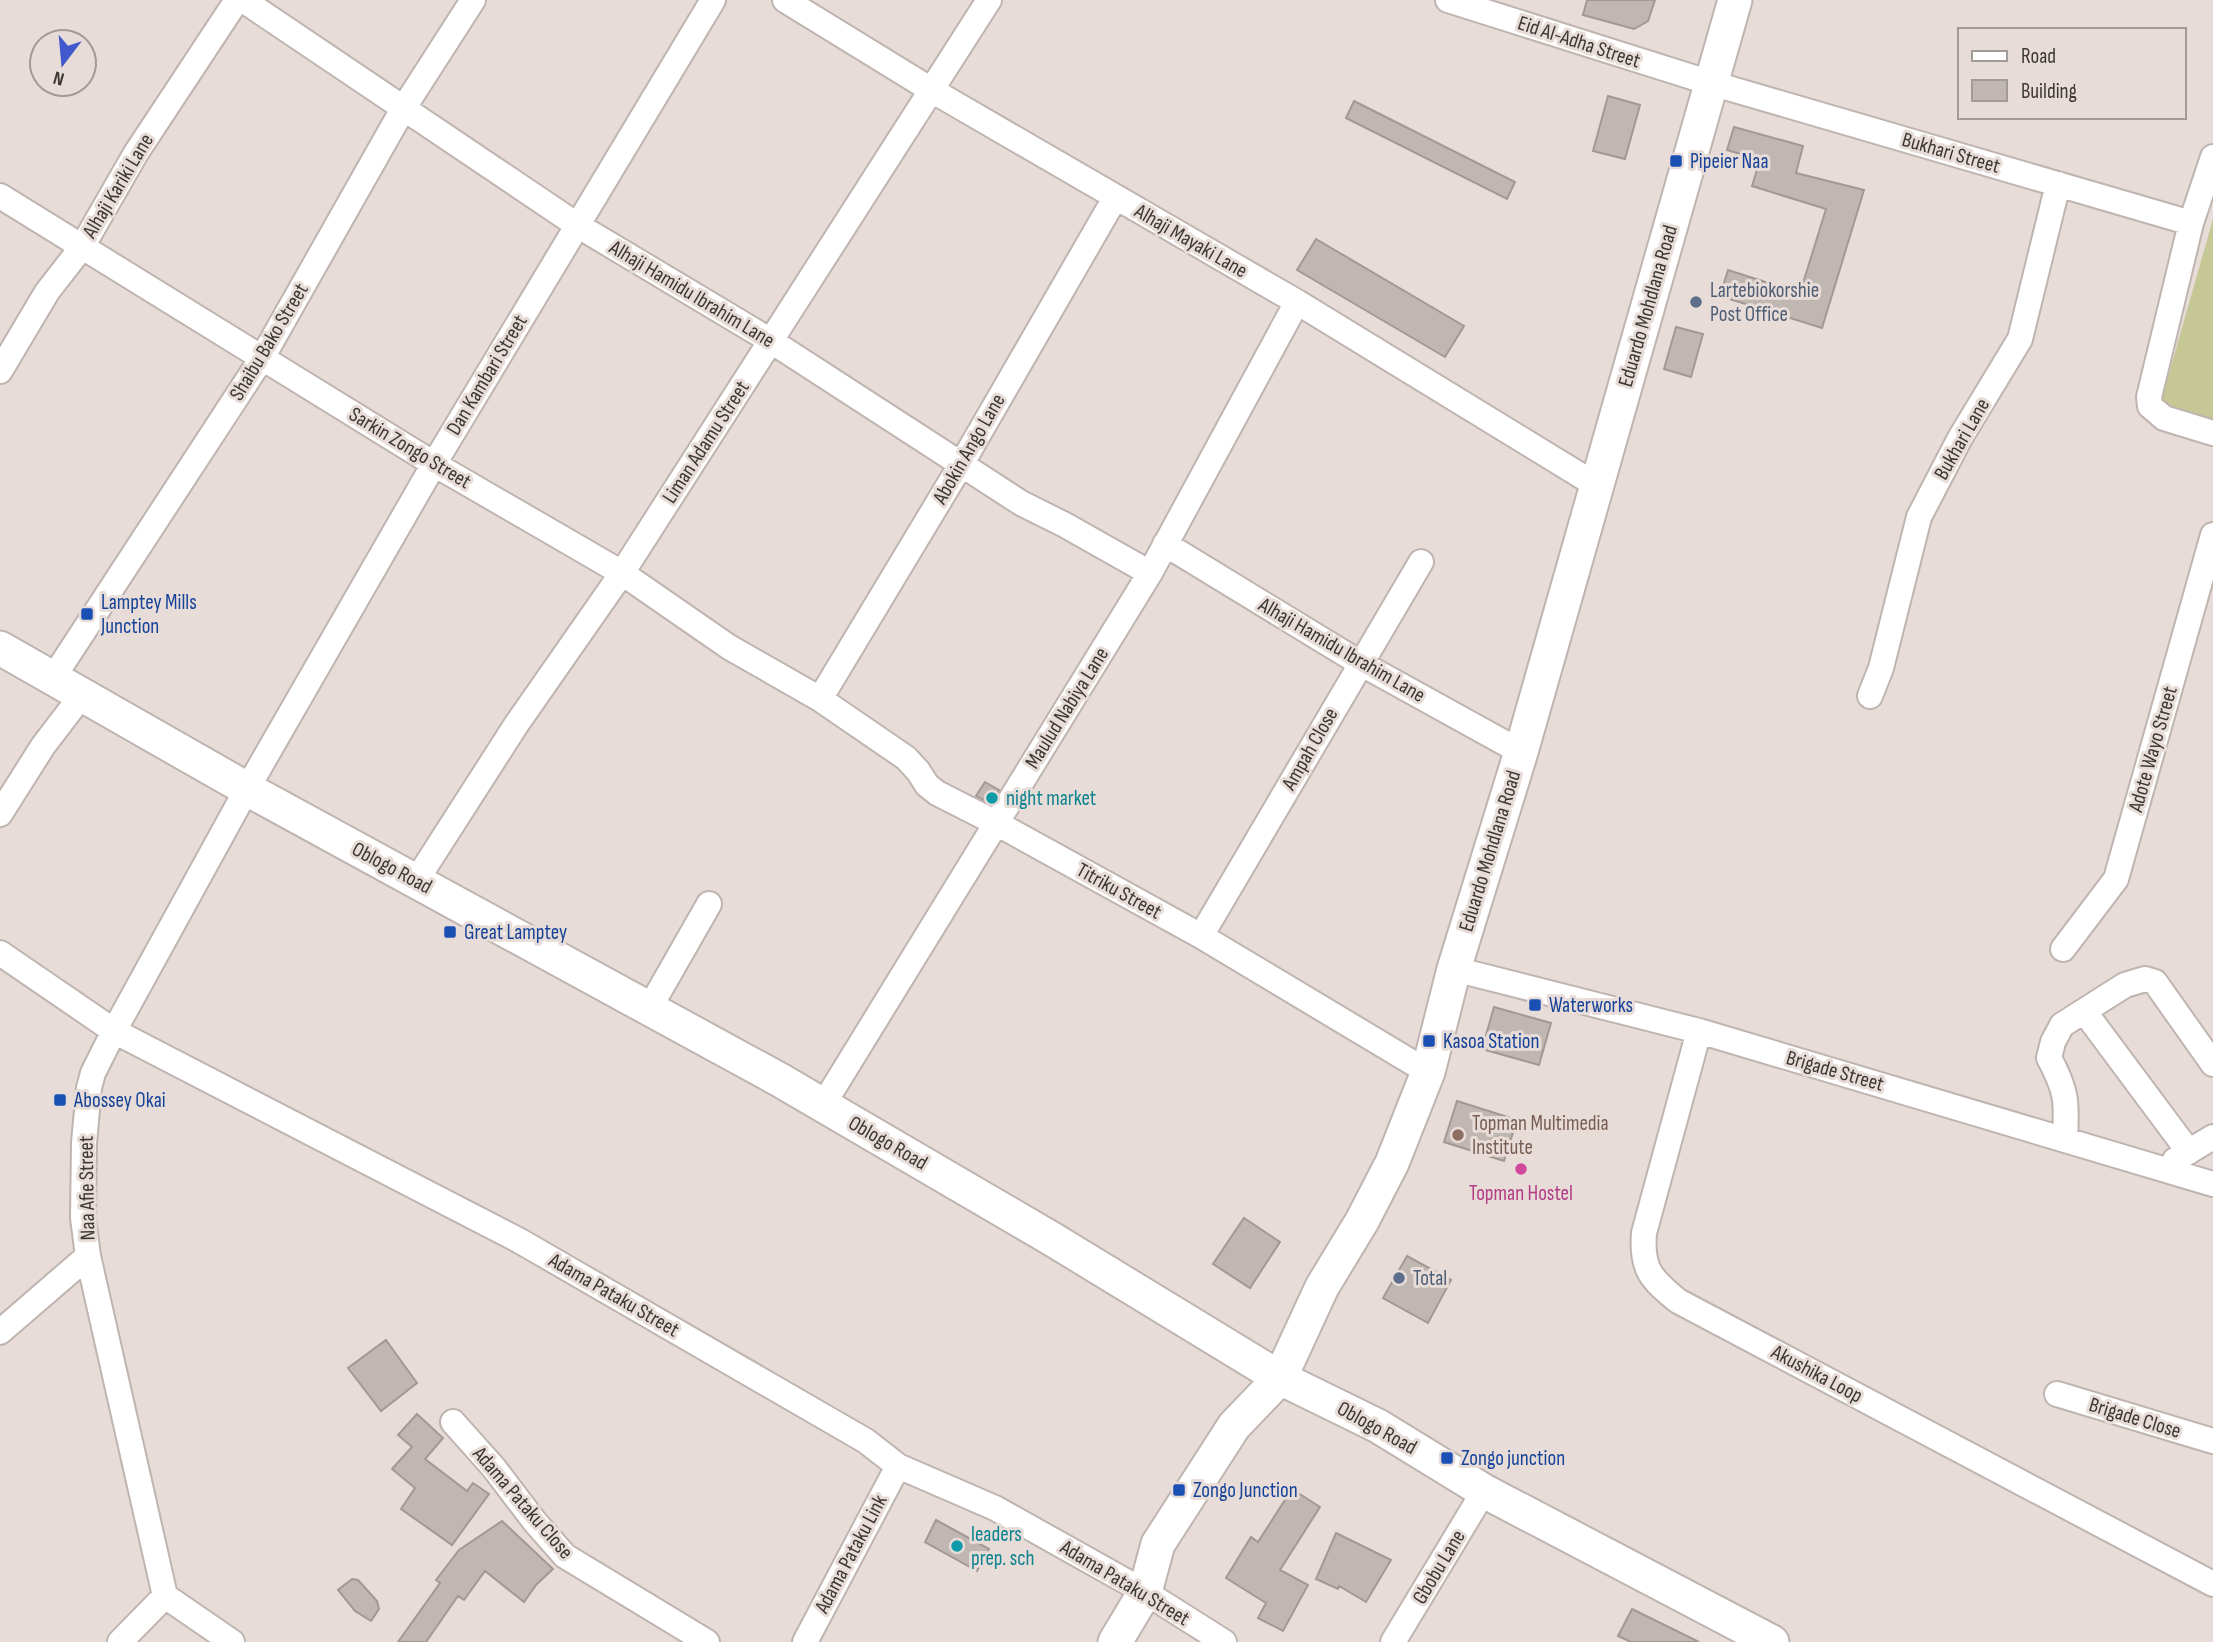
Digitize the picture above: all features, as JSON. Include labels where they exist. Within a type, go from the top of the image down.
[{"type":"main road","name":"Eduardo Mohdlana Road","points":[[1115,1642],[1146,1592],[1158,1544],[1234,1426],[1280,1378],[1322,1287],[1362,1221],[1392,1163],[1428,1072],[1454,969],[1521,752],[1735,0]]},
{"type":"main road","name":"Oblogo Road","points":[[0,648],[247,789],[823,1105],[1052,1239],[1280,1378],[1378,1426],[1484,1492],[1772,1642]]},
{"type":"street","name":"Alhaji Kariki Lane","points":[[0,371],[47,292],[82,247],[135,153],[237,0]]},
{"type":"street","name":"Alhaji Hamidu Ibrahim Lane","points":[[243,0],[577,225],[771,341],[1021,503],[1150,573]]},
{"type":"street","name":"Shaibu Bako Street","points":[[53,678],[262,358],[403,109],[473,0]]},
{"type":"street","name":"Dan Kambari Street","points":[[247,789],[434,464],[713,0]]},
{"type":"street","name":"Alhaji Mayaki Lane","points":[[785,0],[933,91],[1297,302],[1596,485]]},
{"type":"street","name":"Liman Adamu Street","points":[[416,881],[516,725],[622,573],[989,0]]},
{"type":"street","name":"Eid Al-Adha Street","points":[[1448,0],[1477,4],[1711,83]]},
{"type":"street","name":"Bukhari Street","points":[[1711,83],[2191,223]]},
{"type":"street","points":[[2213,156],[2191,223],[2149,397],[2150,406],[2164,418],[2213,433]]},
{"type":"street","name":"Bukhari Lane","points":[[1870,696],[1881,668],[1919,517],[1960,438],[2020,338],[2058,184]]},
{"type":"street","name":"Sarkin Zongo Street","points":[[0,196],[434,464],[622,573],[729,647],[820,699]]},
{"type":"street","name":"Abokin Ango Lane","points":[[820,699],[962,463],[1115,198]]},
{"type":"street","name":"Maulud Nabiya Lane","points":[[823,1105],[1150,573],[1297,302]]},
{"type":"street","name":"Adote Wayo Street","points":[[2063,949],[2116,879],[2213,535]]},
{"type":"street","name":"Alhaji Hamidu Ibrahim Lane","points":[[1165,544],[1360,663],[1521,752]]},
{"type":"street","name":"Ampah Close","points":[[1201,936],[1422,562]]},
{"type":"street","points":[[0,814],[43,746],[82,695]]},
{"type":"street","name":"Titriku Street","points":[[820,699],[906,758],[927,785],[937,793],[1201,936],[1428,1072]]},
{"type":"street","name":"Naa Afie Street","points":[[165,1596],[88,1256],[83,1205],[84,1143],[89,1088],[93,1073],[114,1031],[247,789]]},
{"type":"street","points":[[649,1009],[709,904]]},
{"type":"street","name":"Adama Pataku Street","points":[[0,953],[114,1031],[520,1241],[866,1441],[898,1466],[995,1508],[1146,1592],[1224,1642]]},
{"type":"street","name":"Brigade Street","points":[[1454,969],[1699,1031],[2213,1184]]},
{"type":"street","points":[[2065,1139],[2066,1108],[2063,1083],[2049,1058],[2053,1042],[2062,1025],[2125,985],[2145,979],[2155,982],[2213,1064]]},
{"type":"street","points":[[2084,1011],[2189,1152]]},
{"type":"street","name":"Akushika Loop","points":[[1699,1031],[1644,1233],[1642,1255],[1648,1272],[1658,1285],[1678,1301],[2213,1584]]},
{"type":"street","points":[[2163,1168],[2213,1137]]},
{"type":"street","points":[[0,1332],[88,1256]]},
{"type":"street","name":"Brigade Close","points":[[2057,1394],[2213,1441]]},
{"type":"street","name":"Adama Pataku Close","points":[[453,1422],[565,1556],[707,1642]]},
{"type":"street","name":"Adama Pataku Link","points":[[805,1642],[898,1466]]},
{"type":"street","name":"Gbobu Lane","points":[[1393,1642],[1484,1492]]},
{"type":"street","points":[[120,1642],[165,1596],[232,1642]]},
{"type":"green space","points":[[2213,219],[2213,421],[2160,405]]},
{"type":"building","points":[[1587,0],[1655,0],[1648,21],[1634,29],[1583,15]]},
{"type":"building","points":[[1608,96],[1640,105],[1625,159],[1593,151]]},
{"type":"building","points":[[1354,101],[1515,182],[1507,199],[1346,118]]},
{"type":"building","points":[[1734,127],[1803,146],[1796,173],[1864,190],[1822,328],[1720,296],[1728,270],[1800,293],[1826,209],[1752,186],[1760,160],[1727,150]]},
{"type":"building","points":[[1316,239],[1464,326],[1445,357],[1297,270]]},
{"type":"building","points":[[1676,327],[1703,334],[1691,377],[1664,369]]},
{"type":"building","points":[[985,782],[999,790],[991,804],[976,796]]},
{"type":"building","points":[[1494,1007],[1551,1023],[1539,1065],[1482,1049]]},
{"type":"building","points":[[1457,1101],[1517,1120],[1504,1161],[1444,1142]]},
{"type":"building","points":[[1244,1218],[1280,1242],[1250,1288],[1213,1264]]},
{"type":"building","points":[[1407,1256],[1451,1280],[1428,1323],[1383,1298]]},
{"type":"building","points":[[386,1340],[417,1383],[381,1411],[348,1368]]},
{"type":"building","points":[[417,1414],[443,1438],[425,1459],[467,1491],[473,1483],[489,1494],[452,1545],[401,1509],[415,1488],[392,1469],[412,1447],[398,1435]]},
{"type":"building","points":[[1292,1489],[1320,1507],[1280,1570],[1308,1585],[1283,1631],[1258,1618],[1266,1603],[1226,1578],[1251,1537],[1258,1542]]},
{"type":"building","name":"leaders prep. sch","points":[[936,1520],[989,1549],[977,1571],[925,1542]]},
{"type":"building","points":[[502,1521],[553,1569],[536,1585],[524,1602],[485,1571],[464,1600],[458,1596],[426,1642],[398,1642],[440,1583],[436,1580],[459,1550]]},
{"type":"building","points":[[1336,1533],[1391,1560],[1366,1602],[1339,1586],[1338,1589],[1316,1579]]},
{"type":"building","points":[[352,1579],[358,1580],[377,1601],[379,1609],[371,1621],[355,1611],[338,1590]]},
{"type":"building","points":[[1632,1609],[1699,1642],[1631,1642],[1618,1636]]},
{"type":"place","name":"Pipeier Naa","points":[[1676,161]]},
{"type":"place","name":"Lartebiokorshie Post Office","points":[[1696,302]]},
{"type":"place","name":"Lamptey Mills Junction","points":[[87,614]]},
{"type":"place","name":"night market","points":[[992,798]]},
{"type":"place","name":"Great Lamptey","points":[[450,932]]},
{"type":"place","name":"Waterworks","points":[[1535,1005]]},
{"type":"place","name":"Kasoa Station","points":[[1429,1041]]},
{"type":"place","name":"Abossey Okai","points":[[60,1100]]},
{"type":"place","name":"Topman Multimedia Institute","points":[[1458,1135]]},
{"type":"place","name":"Topman Hostel","points":[[1521,1169]]},
{"type":"place","name":"Total","points":[[1399,1278]]},
{"type":"place","name":"Zongo junction","points":[[1447,1458]]},
{"type":"place","name":"Zongo Junction","points":[[1179,1490]]},
{"type":"place","name":"leaders prep. sch","points":[[957,1546]]}]
